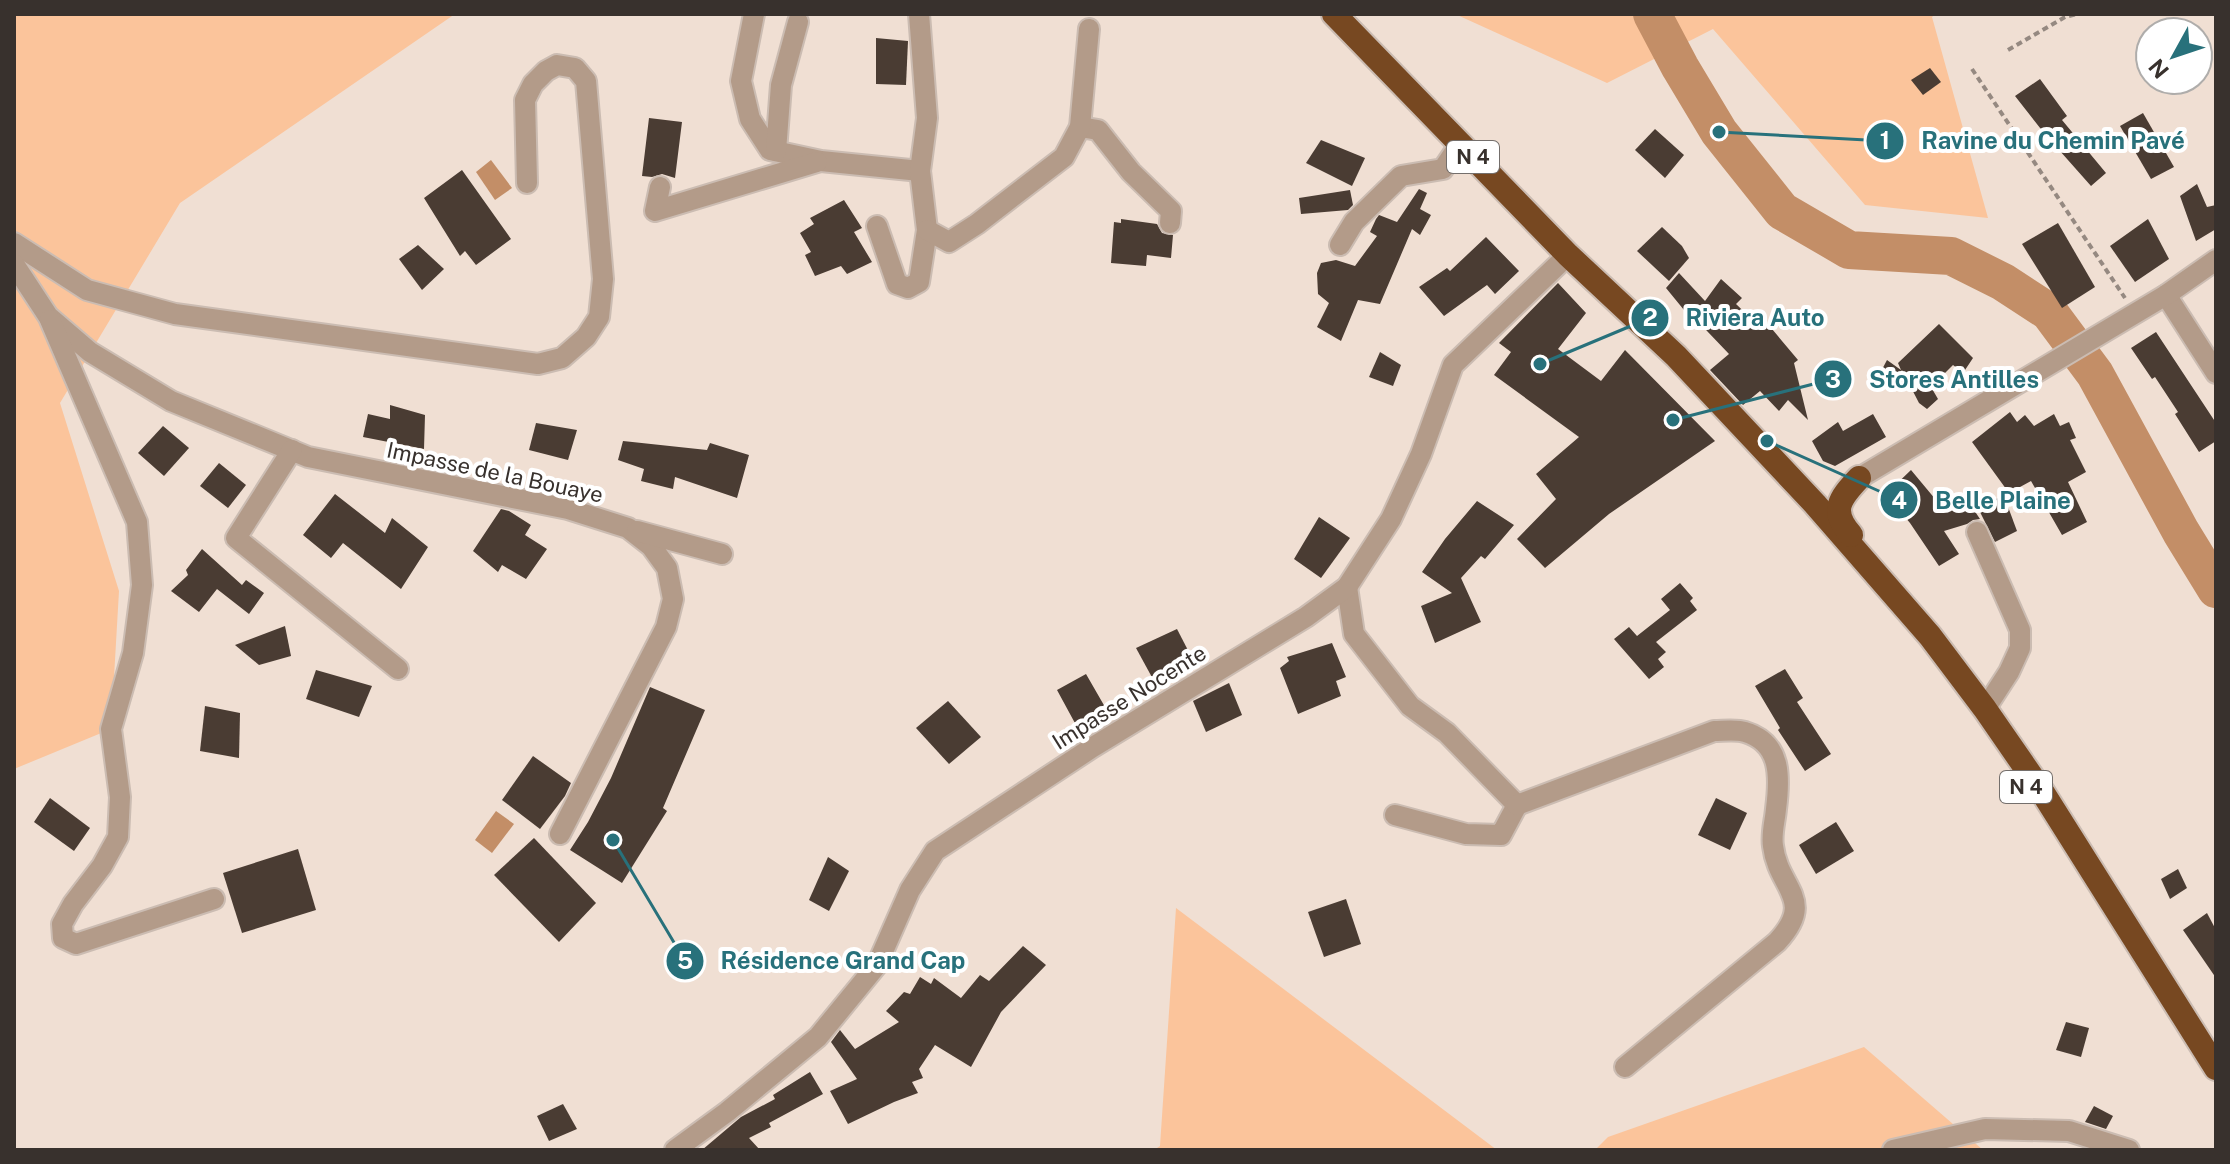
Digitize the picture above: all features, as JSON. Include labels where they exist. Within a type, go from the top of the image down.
[{"type":"highway","name":"N 4","points":[[1334,14],[1568,255],[1676,356],[1930,636],[2043,793],[2216,1068]]},
{"type":"highway","name":"N 4","points":[[1614,297],[1806,509],[1947,673],[2037,804],[2216,1087]]},
{"type":"highway","points":[[1768,454],[1780,457],[1820,491],[1830,491],[1859,478]]},
{"type":"highway","points":[[1859,478],[1843,495],[1838,515],[1842,525],[1889,580],[1891,591]]},
{"type":"street","points":[[754,14],[741,81],[750,119],[770,150],[821,161],[920,171]]},
{"type":"street","points":[[877,226],[897,284],[908,288],[919,282],[927,230],[920,171],[927,118],[919,14]]},
{"type":"street","points":[[776,151],[781,85],[798,22]]},
{"type":"street","points":[[927,230],[949,242],[1064,157],[1080,127],[1089,29]]},
{"type":"street","points":[[14,243],[87,290],[175,314],[538,364],[562,358],[586,337],[599,317],[603,279],[586,81],[575,68],[557,65],[546,71],[533,84],[525,100],[527,183]]},
{"type":"street","points":[[1080,127],[1098,130],[1131,172],[1171,211],[1170,223]]},
{"type":"street","points":[[1340,245],[1354,222],[1401,176],[1443,169],[1460,144]]},
{"type":"street","points":[[660,187],[655,211],[821,161]]},
{"type":"street","name":"Impasse Nocente","points":[[675,1150],[727,1112],[818,1037],[877,965],[910,890],[935,851],[1093,747],[1306,617],[1347,587],[1391,519],[1421,454],[1453,365],[1568,255]]},
{"type":"street","points":[[1859,478],[2135,314],[2216,260]]},
{"type":"street","name":"Impasse de la Bouaye","points":[[14,264],[48,316],[90,352],[171,401],[308,457],[568,509],[623,527],[651,546],[667,568],[673,599],[666,627],[560,834]]},
{"type":"street","points":[[2166,295],[2216,373]]},
{"type":"street","points":[[48,316],[137,522],[142,585],[133,653],[111,729],[120,797],[118,837],[102,866],[73,904],[62,924],[61,933],[63,938],[76,944],[214,899]]},
{"type":"street","points":[[292,450],[236,538],[398,669]]},
{"type":"street","points":[[623,527],[722,554]]},
{"type":"street","points":[[1977,532],[2020,630],[2020,648],[2009,672],[1985,709]]},
{"type":"street","points":[[1347,587],[1354,634],[1372,658],[1410,706],[1447,733],[1517,805]]},
{"type":"street","points":[[1395,815],[1466,834],[1501,835],[1517,805],[1714,731],[1743,731],[1762,740],[1776,758],[1779,788],[1772,839],[1773,850],[1796,908],[1790,928],[1625,1067]]},
{"type":"street","points":[[1893,1150],[1985,1129],[2069,1131],[2129,1150]]},
{"type":"path","points":[[2008,50],[2065,17],[2077,14]]},
{"type":"path","points":[[1972,69],[2135,314]]},
{"type":"shaded area","points":[[14,14],[455,14],[180,203],[60,403],[119,591],[111,729],[14,769]]},
{"type":"shaded area","points":[[1455,14],[1936,14],[1932,17],[1988,218],[1865,205],[1713,29],[1607,83]]},
{"type":"shaded area","points":[[491,160],[512,188],[495,200],[476,172]]},
{"type":"shaded area","points":[[496,811],[514,824],[492,853],[475,840]]},
{"type":"shaded area","points":[[1176,908],[1497,1150],[1154,1150],[1160,1146]]},
{"type":"shaded area","points":[[1864,1047],[1983,1150],[1595,1150],[1608,1137]]},
{"type":"building","points":[[876,38],[908,41],[906,85],[876,84]]},
{"type":"building","points":[[1930,68],[1941,82],[1923,95],[1911,80]]},
{"type":"building","points":[[2040,79],[2067,116],[2062,120],[2106,173],[2091,186],[2015,96]]},
{"type":"building","points":[[2143,113],[2174,167],[2151,179],[2120,126]]},
{"type":"building","points":[[649,118],[682,122],[675,178],[662,174],[642,176]]},
{"type":"building","points":[[1655,129],[1684,155],[1665,178],[1635,150]]},
{"type":"building","points":[[1321,140],[1365,158],[1352,186],[1306,163]]},
{"type":"building","points":[[462,170],[511,239],[476,265],[465,251],[460,256],[424,198]]},
{"type":"building","points":[[2197,184],[2207,207],[2216,205],[2216,229],[2196,241],[2180,196]]},
{"type":"building","points":[[1419,189],[1427,193],[1420,209],[1431,215],[1420,235],[1412,229],[1380,304],[1358,300],[1341,341],[1317,327],[1329,303],[1318,294],[1317,273],[1321,263],[1336,260],[1355,266],[1377,236],[1370,232],[1379,215],[1397,222]]},
{"type":"building","points":[[1350,190],[1353,205],[1348,210],[1301,214],[1299,198]]},
{"type":"building","points":[[844,200],[862,228],[854,232],[872,262],[847,274],[841,266],[815,276],[805,255],[811,252],[800,233],[814,224],[810,218]]},
{"type":"building","points":[[1121,219],[1157,224],[1162,233],[1173,235],[1171,258],[1147,255],[1146,266],[1111,263],[1114,222],[1121,223]]},
{"type":"building","points":[[2148,219],[2169,259],[2135,282],[2110,246]]},
{"type":"building","points":[[2058,223],[2095,287],[2062,308],[2022,244]]},
{"type":"building","points":[[1662,227],[1682,246],[1689,258],[1669,281],[1637,251]]},
{"type":"building","points":[[1486,237],[1519,271],[1495,294],[1487,285],[1444,316],[1419,287],[1447,268],[1450,271]]},
{"type":"building","points":[[418,245],[444,269],[422,290],[399,259]]},
{"type":"building","points":[[1679,273],[1705,301],[1721,279],[1742,298],[1736,304],[1761,328],[1767,323],[1798,360],[1794,363],[1808,420],[1788,400],[1779,411],[1760,391],[1743,405],[1710,370],[1729,354],[1666,288]]},
{"type":"building","points":[[1558,283],[1586,313],[1558,349],[1601,381],[1625,350],[1715,441],[1609,514],[1545,568],[1517,539],[1556,499],[1536,474],[1579,437],[1494,375],[1511,352],[1499,343]]},
{"type":"building","points":[[1939,324],[1973,358],[1963,373],[1953,365],[1931,387],[1938,399],[1927,409],[1919,403],[1902,370],[1893,385],[1878,377],[1887,360],[1901,370],[1898,363]]},
{"type":"building","points":[[2156,332],[2216,423],[2216,441],[2199,452],[2175,414],[2178,412],[2131,348]]},
{"type":"building","points":[[1380,352],[1401,365],[1393,386],[1369,377]]},
{"type":"building","points":[[390,405],[425,415],[424,449],[363,437],[368,414],[390,419]]},
{"type":"building","points":[[2010,412],[2017,422],[2025,415],[2034,426],[2054,414],[2060,426],[2069,422],[2076,438],[2070,440],[2086,472],[2068,482],[2087,522],[2062,535],[2031,481],[2009,493],[1972,442]]},
{"type":"building","points":[[1873,414],[1886,437],[1835,466],[1823,461],[1812,441],[1838,422],[1843,431]]},
{"type":"building","points":[[536,423],[577,430],[568,460],[529,450]]},
{"type":"building","points":[[163,426],[189,448],[164,476],[138,453]]},
{"type":"building","points":[[623,441],[707,450],[710,443],[749,455],[737,498],[675,477],[673,489],[641,481],[644,469],[618,460]]},
{"type":"building","points":[[219,463],[246,485],[228,508],[200,486]]},
{"type":"building","points":[[1911,470],[1946,512],[1970,504],[1980,519],[1944,531],[1959,554],[1939,566],[1886,494]]},
{"type":"building","points":[[335,494],[385,533],[392,518],[428,547],[401,589],[343,543],[331,558],[303,535]]},
{"type":"building","points":[[2004,496],[2017,531],[1995,542],[1977,506]]},
{"type":"building","points":[[1477,501],[1514,525],[1485,559],[1481,556],[1461,578],[1481,622],[1435,643],[1421,606],[1452,593],[1422,572]]},
{"type":"building","points":[[501,509],[531,525],[525,535],[547,549],[526,579],[502,565],[498,572],[473,551]]},
{"type":"building","points":[[1319,517],[1350,538],[1321,578],[1294,559]]},
{"type":"building","points":[[202,549],[242,585],[246,580],[264,593],[249,614],[217,589],[199,612],[171,591],[188,575],[186,570]]},
{"type":"building","points":[[1680,583],[1693,598],[1690,601],[1697,610],[1656,642],[1666,652],[1658,659],[1664,667],[1649,679],[1614,639],[1629,627],[1637,636],[1670,610],[1661,599]]},
{"type":"building","points":[[285,626],[291,656],[259,665],[235,645]]},
{"type":"building","points":[[1177,629],[1193,660],[1154,681],[1136,648]]},
{"type":"building","points":[[1332,643],[1346,677],[1336,681],[1341,696],[1298,714],[1280,668],[1289,661],[1287,657]]},
{"type":"building","points":[[1785,669],[1803,698],[1797,702],[1831,754],[1805,771],[1778,730],[1780,728],[1755,686]]},
{"type":"building","points":[[316,670],[372,686],[359,717],[306,699]]},
{"type":"building","points":[[1086,674],[1105,707],[1097,712],[1104,724],[1088,733],[1081,722],[1076,725],[1057,690]]},
{"type":"building","points":[[1229,683],[1242,715],[1206,732],[1193,701]]},
{"type":"building","points":[[650,687],[705,710],[663,808],[667,811],[622,883],[570,850],[611,778]]},
{"type":"building","points":[[948,701],[981,737],[949,764],[916,728]]},
{"type":"building","points":[[205,706],[240,713],[239,758],[200,751]]},
{"type":"building","points":[[533,756],[571,783],[540,829],[502,800]]},
{"type":"building","points":[[50,798],[90,828],[74,851],[34,822]]},
{"type":"building","points":[[1716,798],[1747,813],[1730,850],[1698,835]]},
{"type":"building","points":[[1836,822],[1854,851],[1816,874],[1799,845]]},
{"type":"building","points":[[534,838],[596,903],[559,942],[494,875]]},
{"type":"building","points":[[298,849],[316,910],[242,933],[223,873]]},
{"type":"building","points":[[828,857],[849,871],[829,911],[809,900]]},
{"type":"building","points":[[2178,869],[2187,888],[2170,899],[2161,879]]},
{"type":"building","points":[[1346,899],[1361,944],[1324,957],[1308,912]]},
{"type":"building","points":[[2207,913],[2216,930],[2216,978],[2183,930]]},
{"type":"building","points":[[1023,946],[1046,965],[1001,1012],[971,1067],[935,1045],[919,1069],[923,1078],[912,1082],[918,1093],[848,1124],[830,1091],[857,1079],[831,1042],[840,1030],[855,1049],[899,1022],[886,1011],[904,992],[910,994],[920,977],[931,984],[934,978],[961,998],[980,975],[989,981]]},
{"type":"building","points":[[2066,1022],[2089,1028],[2081,1057],[2056,1050]]},
{"type":"building","points":[[810,1072],[823,1094],[769,1123],[771,1127],[749,1138],[760,1150],[702,1150],[741,1117],[775,1099],[773,1095]]},
{"type":"building","points":[[563,1104],[577,1129],[549,1141],[537,1116]]},
{"type":"building","points":[[2094,1106],[2113,1116],[2106,1129],[2085,1122]]},
{"type":"waterway","points":[[1652,14],[1719,132],[1782,211],[1849,250],[1951,256],[2003,282],[2049,312],[2095,374],[2181,532],[2216,589]]},
{"type":"place","name":"Ravine du Chemin Pavé","points":[[1719,132]]},
{"type":"place","name":"Riviera Auto","points":[[1540,364]]},
{"type":"place","name":"Stores Antilles","points":[[1673,420]]},
{"type":"place","name":"Belle Plaine","points":[[1767,441]]},
{"type":"place","name":"Résidence Grand Cap","points":[[613,840]]}]
